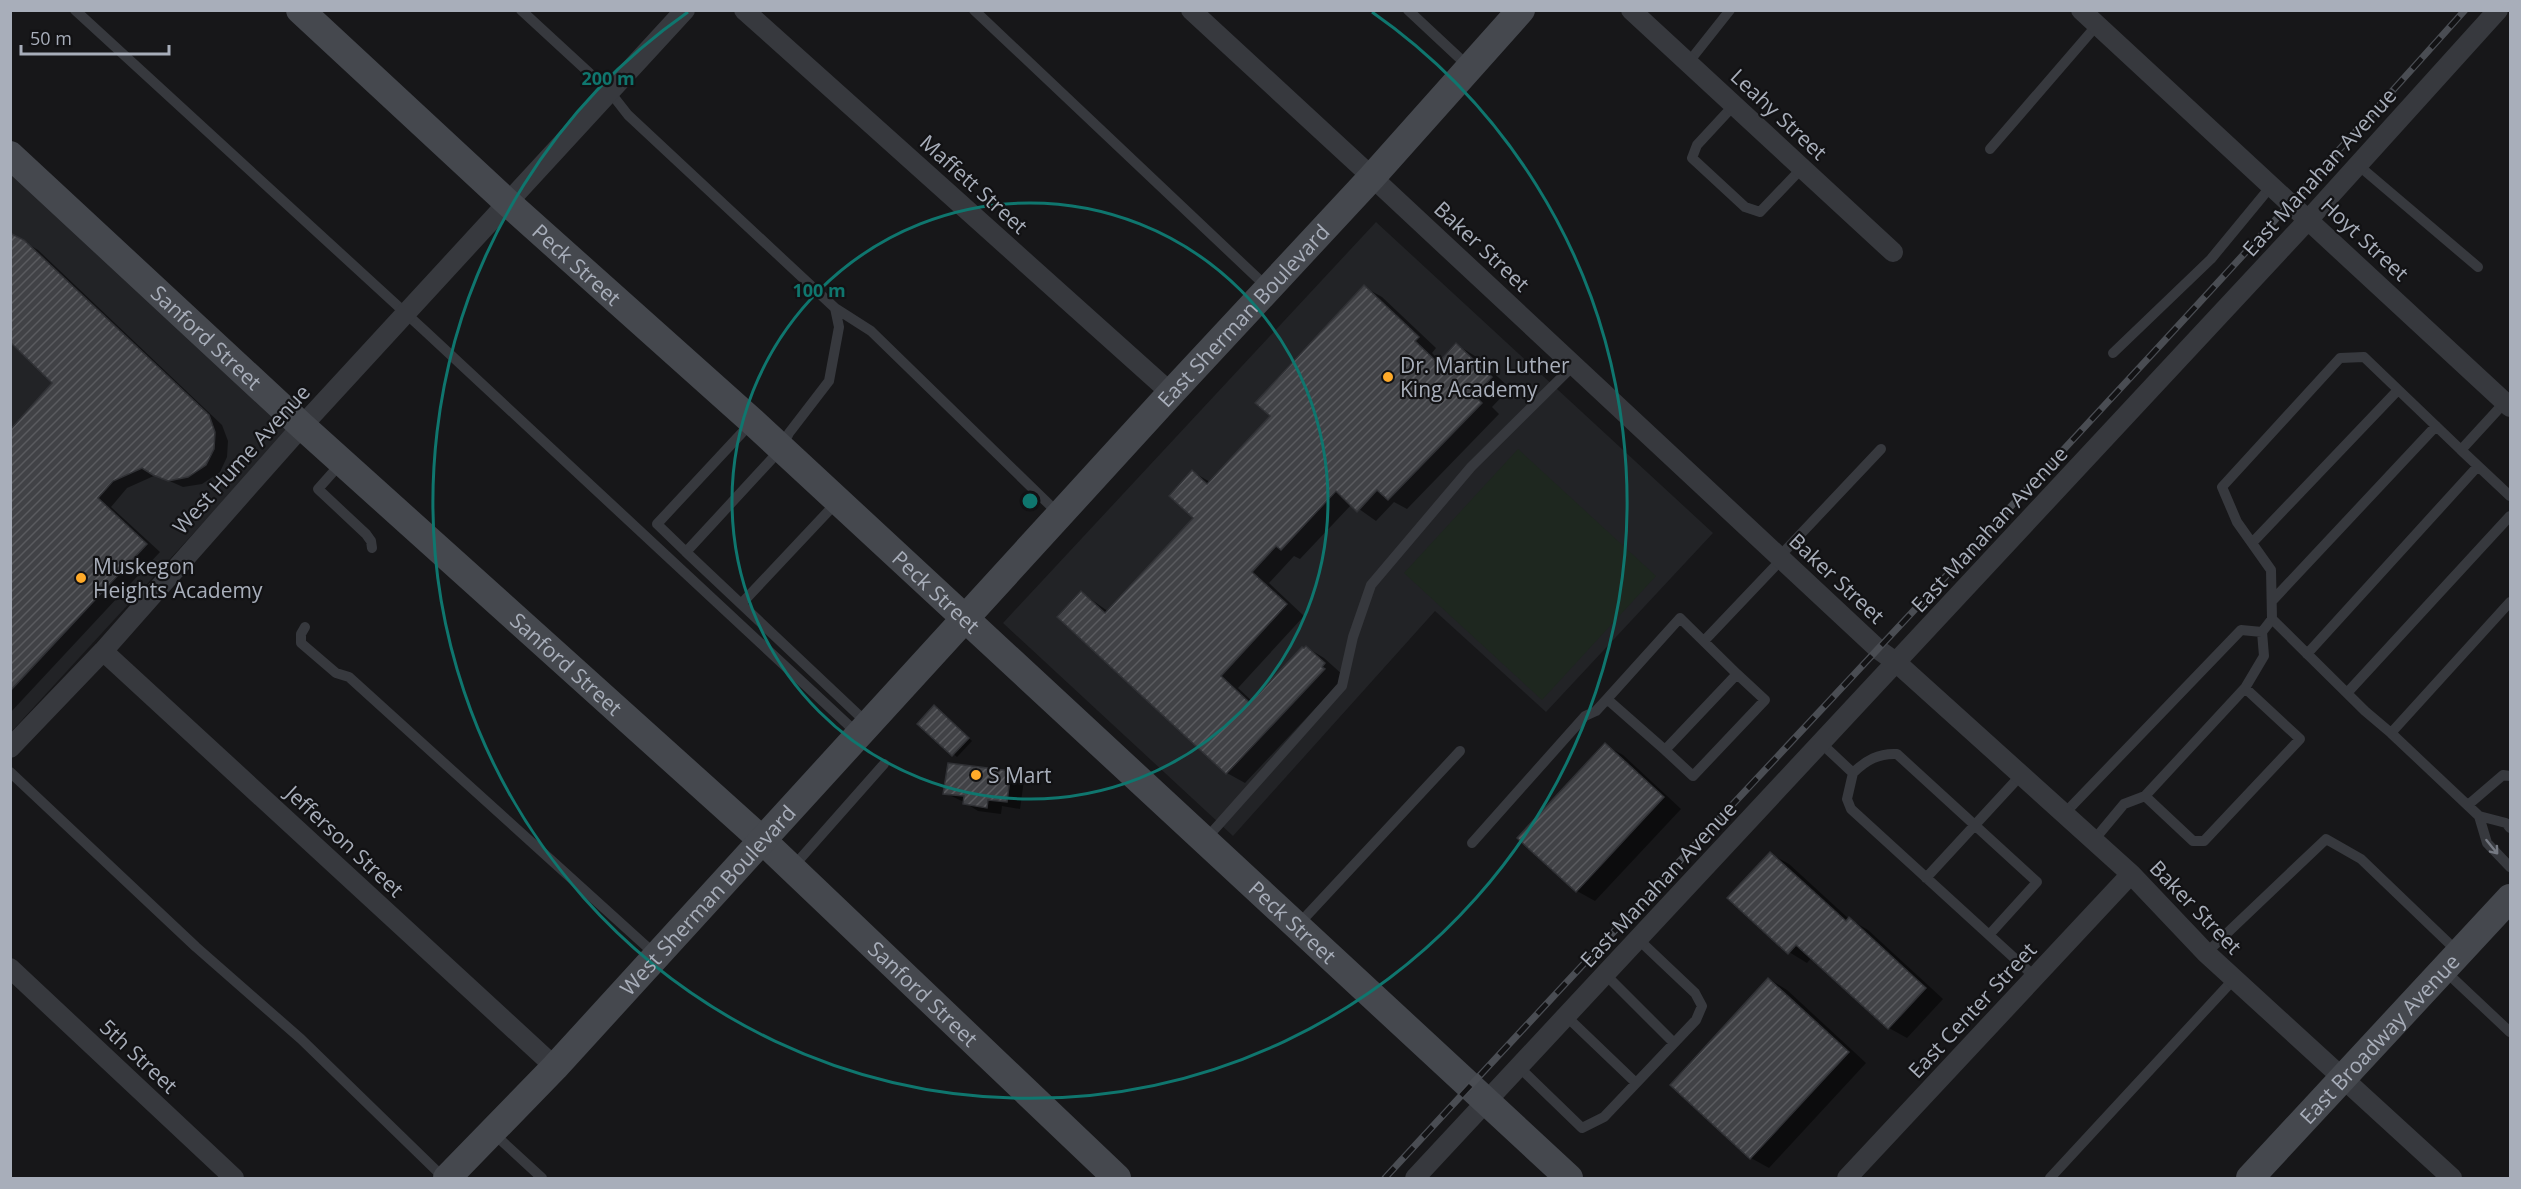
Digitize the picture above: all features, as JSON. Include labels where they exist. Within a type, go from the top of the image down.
[{"type":"street","name":"Peck Street","points":[[300,10],[508,203],[753,422],[1569,1179]]},
{"type":"street","name":"West Hume Avenue","points":[[10,748],[103,651],[302,426],[685,10]]},
{"type":"street","name":"Maffett Street","points":[[744,10],[1171,393]]},
{"type":"street","name":"Baker Street","points":[[1191,10],[1879,650],[1897,663],[2131,874],[2206,953],[2452,1179]]},
{"type":"street","name":"East Sherman Boulevard","points":[[966,620],[1171,393],[1372,177],[1521,10]]},
{"type":"street","name":"Leahy Street","points":[[1631,10],[1893,252]]},
{"type":"street","name":"Hoyt Street","points":[[2081,10],[2508,405]]},
{"type":"street","name":"East Manahan Avenue","points":[[1415,1179],[2309,219],[2498,10]]},
{"type":"street","name":"Sanford Street","points":[[11,155],[302,426],[762,840],[1117,1179]]},
{"type":"street","name":"West Sherman Boulevard","points":[[445,1179],[555,1067],[966,620]]},
{"type":"street","name":"Jefferson Street","points":[[103,651],[555,1067]]},
{"type":"street","name":"East Center Street","points":[[1847,1179],[2131,874]]},
{"type":"street","name":"East Broadway Avenue","points":[[2250,1179],[2511,898]]},
{"type":"street","name":"5th Street","points":[[10,968],[234,1179]]},
{"type":"lane","points":[[75,10],[405,314],[864,729]]},
{"type":"lane","points":[[521,10],[610,92],[628,115],[835,308],[871,331],[1060,515]]},
{"type":"lane","points":[[974,10],[1268,288]]},
{"type":"lane","points":[[1408,10],[1469,67]]},
{"type":"lane","points":[[1688,63],[1730,10]]},
{"type":"lane","points":[[1990,149],[2097,25]]},
{"type":"lane","points":[[1734,105],[1697,145],[1692,158],[1745,207],[1760,212],[1802,168]]},
{"type":"lane","points":[[2358,165],[2478,267]]},
{"type":"lane","points":[[2113,353],[2211,259],[2272,185]]},
{"type":"lane","points":[[686,552],[781,449],[789,433],[829,381],[839,327],[835,308]]},
{"type":"lane","points":[[2094,840],[2124,804],[2145,796],[2245,688],[2264,656],[2262,632],[2272,619],[2271,570],[2237,522],[2222,487],[2340,358],[2364,357],[2511,496]]},
{"type":"lane","points":[[1204,840],[1342,686],[1353,637],[1371,585],[1471,467],[1574,365]]},
{"type":"lane","points":[[2252,543],[2398,390]]},
{"type":"lane","points":[[2461,450],[2508,405]]},
{"type":"lane","points":[[753,422],[657,524],[742,603],[864,729]]},
{"type":"lane","points":[[2272,601],[2436,426]]},
{"type":"lane","points":[[1704,641],[1881,449]]},
{"type":"lane","points":[[342,462],[318,489],[366,534],[371,541],[372,548]]},
{"type":"lane","points":[[2307,654],[2478,466]]},
{"type":"lane","points":[[742,603],[837,502]]},
{"type":"lane","points":[[2347,693],[2511,516]]},
{"type":"lane","points":[[2391,733],[2511,602]]},
{"type":"lane","points":[[1472,843],[1585,716],[1596,711],[1680,618],[1765,700],[1693,776],[1607,699]]},
{"type":"lane","points":[[2272,619],[2347,693],[2479,816],[2487,843],[2511,867]]},
{"type":"lane","points":[[305,627],[301,634],[301,643],[336,673],[349,677],[657,956]]},
{"type":"lane","points":[[2064,814],[2241,630],[2262,632]]},
{"type":"lane","points":[[1665,750],[1737,674]]},
{"type":"lane","points":[[2145,796],[2193,842],[2204,841],[2300,739],[2245,688]]},
{"type":"lane","points":[[1822,744],[1853,773]]},
{"type":"lane","points":[[1297,926],[1460,751]]},
{"type":"lane","points":[[1989,935],[2037,882],[1897,754],[1883,753],[1862,764],[1853,773],[1847,799],[1851,809],[1926,878],[2035,977]]},
{"type":"lane","points":[[792,868],[884,764]]},
{"type":"lane","points":[[10,772],[196,947],[301,1039],[445,1179]]},
{"type":"lane","points":[[1926,878],[2021,775]]},
{"type":"lane","points":[[2468,805],[2503,775],[2511,776]]},
{"type":"lane","points":[[2479,816],[2506,823],[2511,828]]},
{"type":"lane","points":[[2206,953],[2326,839],[2361,859],[2452,961],[2511,1032]]},
{"type":"lane","points":[[1520,1068],[1582,1128],[1604,1117],[1696,1020],[1702,1006],[1695,993],[1639,940]]},
{"type":"lane","points":[[1606,975],[1674,1043]]},
{"type":"lane","points":[[2050,1179],[2234,979]]},
{"type":"lane","points":[[1567,1017],[1636,1083]]},
{"type":"lane","points":[[492,1132],[542,1179]]},
{"type":"shaded area","name":"Muskegon Heights Academy","points":[[10,163],[293,425],[11,732],[10,732]]},
{"type":"shaded area","name":"Dr. Martin Luther King Academy","points":[[1376,222],[1713,533],[1546,712],[1435,611],[1233,836],[1003,623]]},
{"type":"shaded area","points":[[1518,449],[1656,576],[1542,700],[1404,573]]},
{"type":"building","points":[[10,233],[24,240],[209,415],[215,432],[214,449],[206,465],[188,477],[168,481],[142,468],[113,481],[98,498],[147,544],[10,691],[10,430],[52,383],[10,342]]},
{"type":"building","points":[[1364,285],[1419,337],[1415,341],[1438,363],[1456,343],[1492,377],[1475,396],[1482,403],[1388,500],[1377,490],[1357,512],[1336,491],[1281,550],[1276,546],[1252,572],[1287,604],[1221,676],[1250,703],[1302,647],[1306,646],[1325,663],[1322,667],[1325,669],[1226,774],[1057,617],[1081,591],[1105,613],[1193,518],[1169,496],[1192,470],[1207,484],[1270,416],[1255,403]]},
{"type":"building","points":[[934,705],[969,738],[952,756],[917,724]]},
{"type":"building","points":[[1605,743],[1664,797],[1576,892],[1517,838]]},
{"type":"building","points":[[948,763],[1011,771],[1007,802],[988,800],[987,808],[963,804],[964,796],[943,794]]},
{"type":"building","points":[[1770,852],[1846,921],[1849,917],[1926,988],[1888,1029],[1796,945],[1788,954],[1727,898]]},
{"type":"building","points":[[1768,978],[1849,1052],[1750,1159],[1670,1085]]},
{"type":"railway","points":[[1385,1178],[2062,451],[2465,10]]},
{"type":"place","name":"Dr. Martin Luther King Academy","points":[[1388,377]]},
{"type":"place","name":"Muskegon Heights Academy","points":[[81,578]]},
{"type":"place","name":"S Mart","points":[[976,775]]}]
